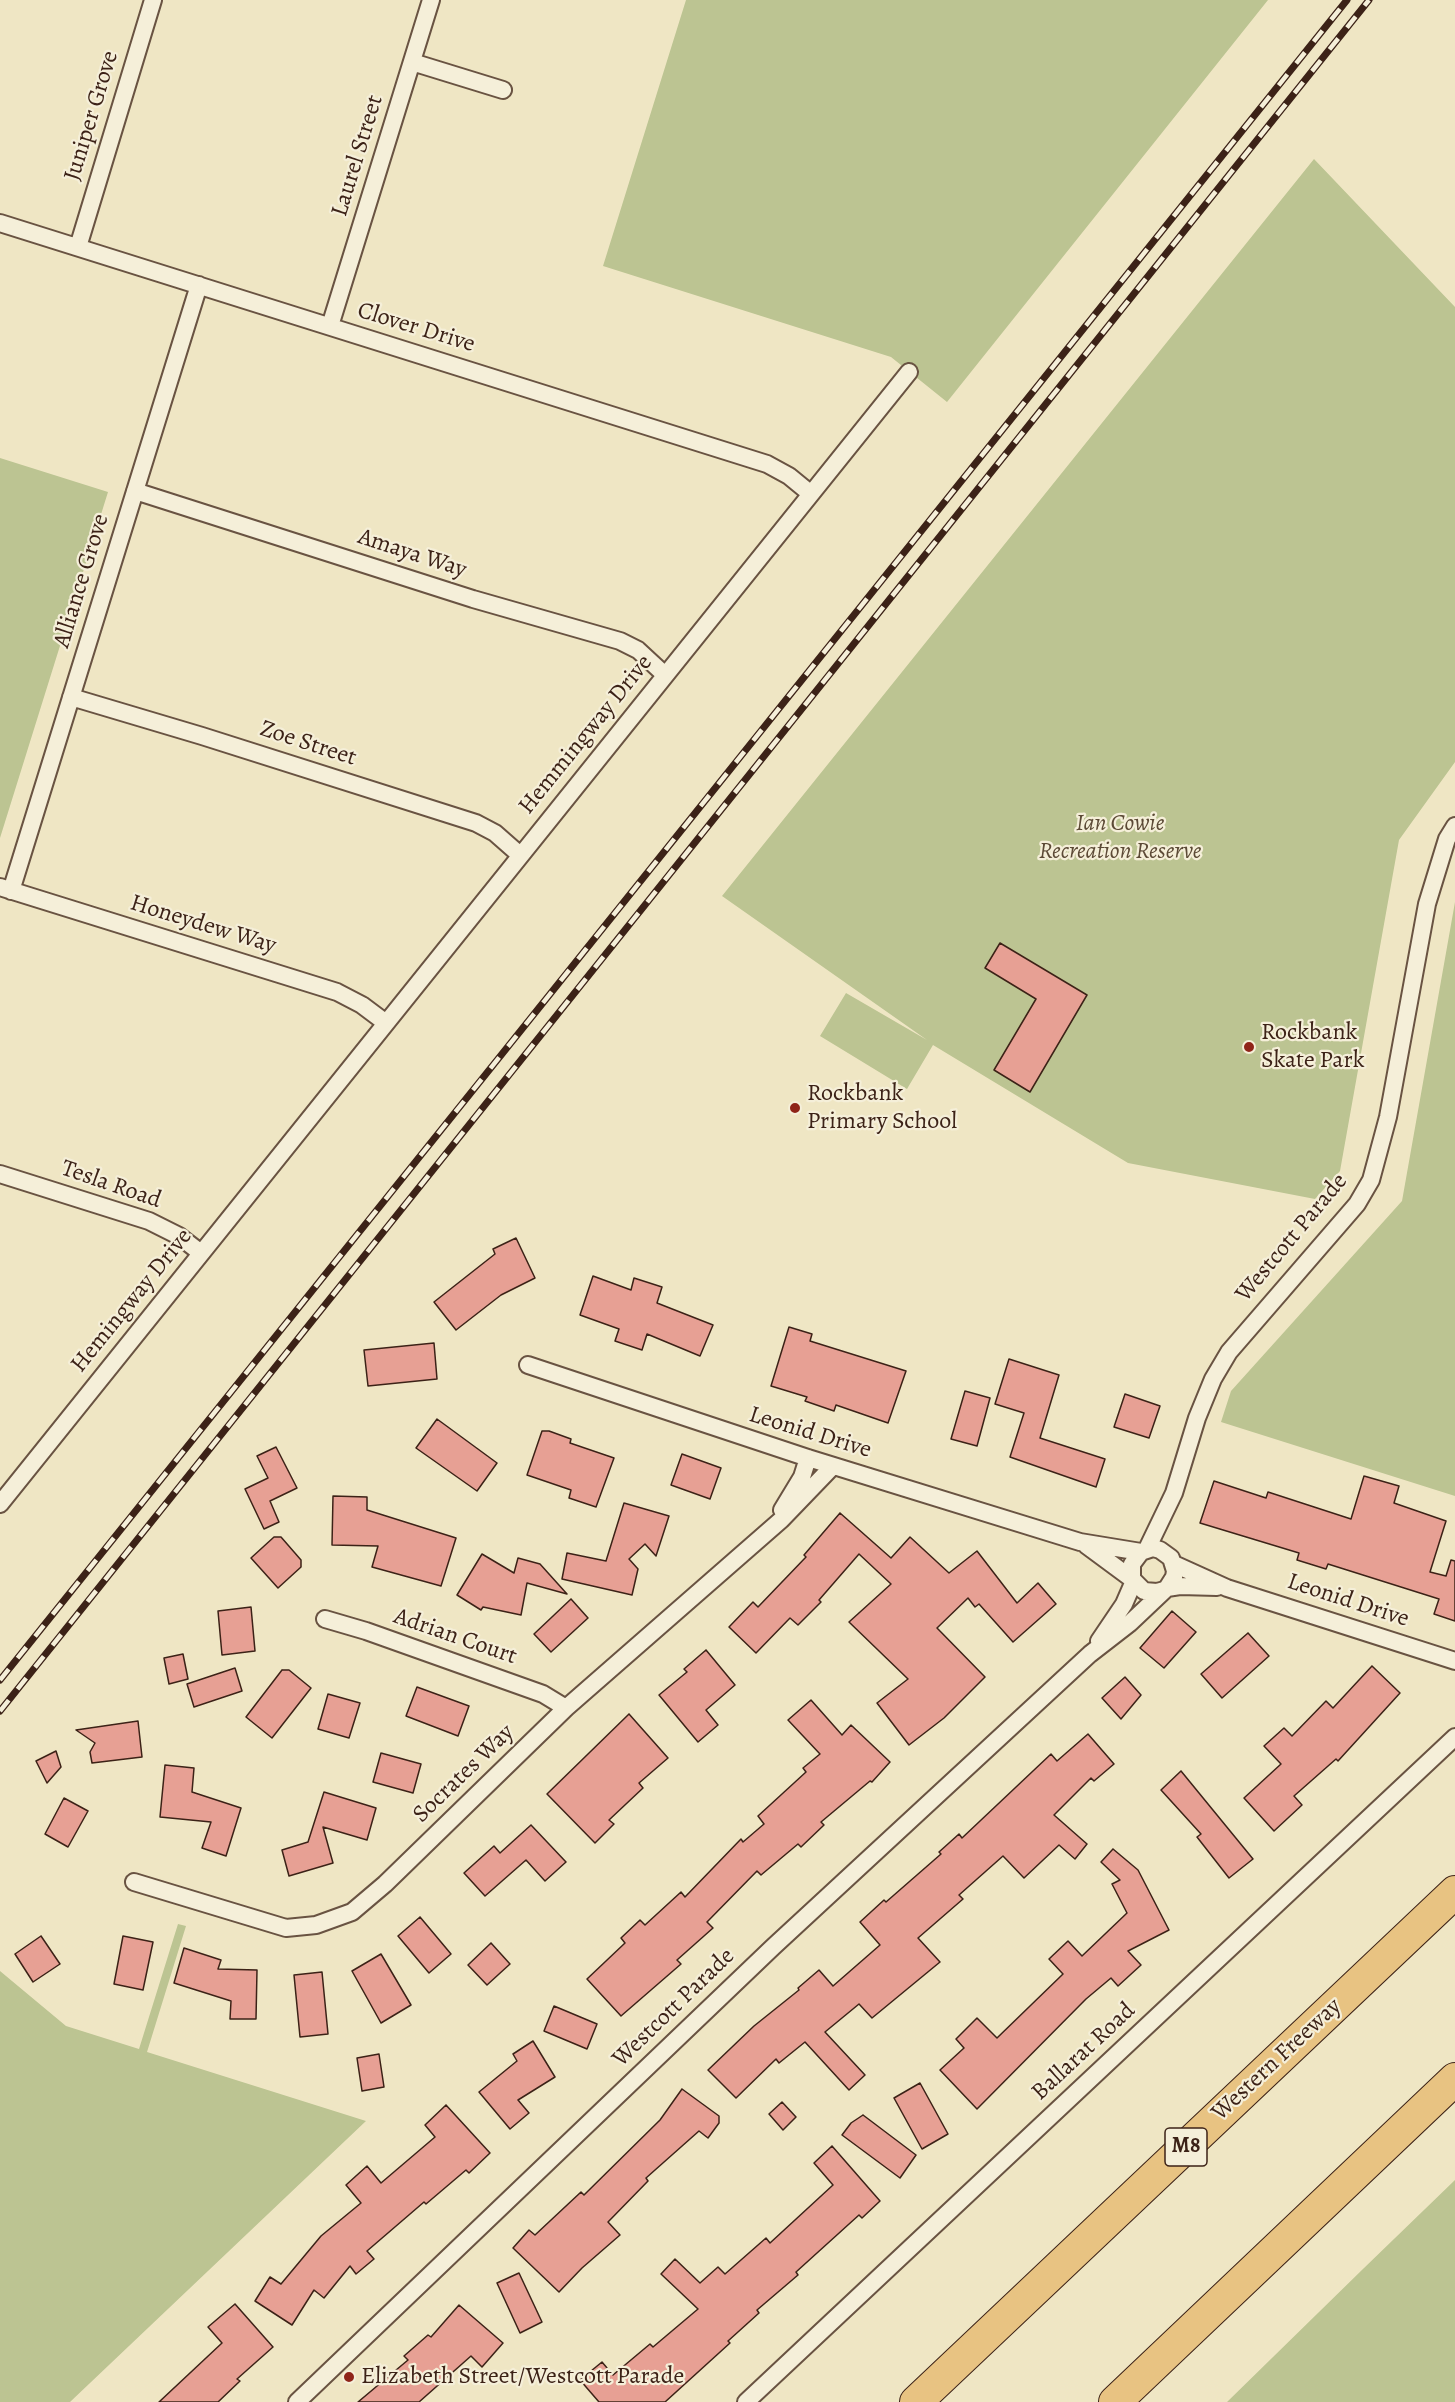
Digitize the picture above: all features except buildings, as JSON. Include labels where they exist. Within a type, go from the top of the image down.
[{"type":"highway","name":"Western Freeway","points":[[916,2402],[1455,1892]]},
{"type":"highway","points":[[1115,2402],[1455,2079]]},
{"type":"street","name":"Juniper Grove","points":[[78,247],[153,0]]},
{"type":"street","name":"Laurel Street","points":[[330,326],[431,0]]},
{"type":"street","points":[[412,62],[503,90]]},
{"type":"street","name":"Clover Drive","points":[[0,223],[766,464],[789,476],[811,494]]},
{"type":"street","name":"Alliance Grove","points":[[6,889],[71,697],[199,285]]},
{"type":"street","name":"Hemmingway Drive","points":[[300,1129],[909,372]]},
{"type":"street","name":"Amaya Way","points":[[135,491],[473,599],[620,641],[638,650],[665,675]]},
{"type":"street","name":"Zoe Street","points":[[71,697],[476,823],[495,833],[520,855]]},
{"type":"street","name":"Westcott Parade","points":[[1173,1561],[1168,1542],[1174,1493],[1197,1418],[1213,1379],[1229,1352],[1357,1203],[1371,1180],[1388,1117],[1427,904],[1443,850],[1455,826]]},
{"type":"street","name":"Honeydew Way","points":[[6,889],[337,992],[362,1005],[386,1023]]},
{"type":"street","name":"Hemingway Drive","points":[[0,1503],[300,1129]]},
{"type":"street","name":"Tesla Road","points":[[0,1174],[149,1221],[179,1236],[201,1253]]},
{"type":"street","name":"Leonid Drive","points":[[528,1365],[808,1458],[1080,1542],[1096,1550],[1133,1580]]},
{"type":"street","name":"Socrates Way","points":[[781,1520],[782,1511],[802,1477],[808,1458]]},
{"type":"street","name":"Socrates Way","points":[[134,1882],[286,1928],[316,1925],[352,1912],[385,1884],[566,1708],[781,1520],[833,1466]]},
{"type":"street","name":"Westcott Parade","points":[[1144,1551],[1174,1493]]},
{"type":"street","name":"Leonid Drive","points":[[1080,1542],[1144,1551]]},
{"type":"street","points":[[1160,1550],[1173,1561],[1174,1577],[1166,1589],[1150,1593],[1144,1591],[1133,1580],[1132,1564],[1144,1551],[1160,1550]]},
{"type":"street","name":"Leonid Drive","points":[[1173,1561],[1227,1587],[1455,1661]]},
{"type":"street","name":"Westcott Parade","points":[[1090,1654],[1124,1604],[1133,1580]]},
{"type":"street","name":"Leonid Drive","points":[[1166,1589],[1180,1586],[1227,1587]]},
{"type":"street","name":"Westcott Parade","points":[[297,2402],[773,1947],[1090,1654],[1166,1589]]},
{"type":"street","name":"Adrian Court","points":[[325,1619],[366,1631],[543,1694],[566,1708]]},
{"type":"street","name":"Ballarat Road","points":[[746,2402],[1455,1737]]},
{"type":"green space","points":[[686,0],[1268,0],[947,402],[891,357],[603,266]]},
{"type":"green space","name":"Ian Cowie Recreation Reserve","points":[[1314,159],[1455,307],[1455,762],[1399,840],[1340,1171],[1315,1199],[1128,1163],[933,1045],[907,1089],[820,1036],[846,993],[927,1040],[722,896]]},
{"type":"green space","points":[[0,458],[108,492],[0,838]]},
{"type":"green space","points":[[1455,902],[1455,1496],[1221,1422],[1231,1391],[1402,1201]]},
{"type":"green space","points":[[178,1924],[186,1926],[147,2052],[366,2121],[70,2402],[0,2402],[0,1971],[66,2026],[139,2049]]},
{"type":"green space","points":[[1455,2180],[1455,2402],[1227,2402],[1364,2268]]},
{"type":"railway","points":[[0,1680],[1347,0]]},
{"type":"railway","points":[[0,1711],[1369,0]]},
{"type":"place","name":"Rockbank Skate Park","points":[[1249,1047]]},
{"type":"place","name":"Rockbank Primary School","points":[[795,1108]]},
{"type":"place","name":"Elizabeth Street/Westcott Parade","points":[[349,2377]]}]
